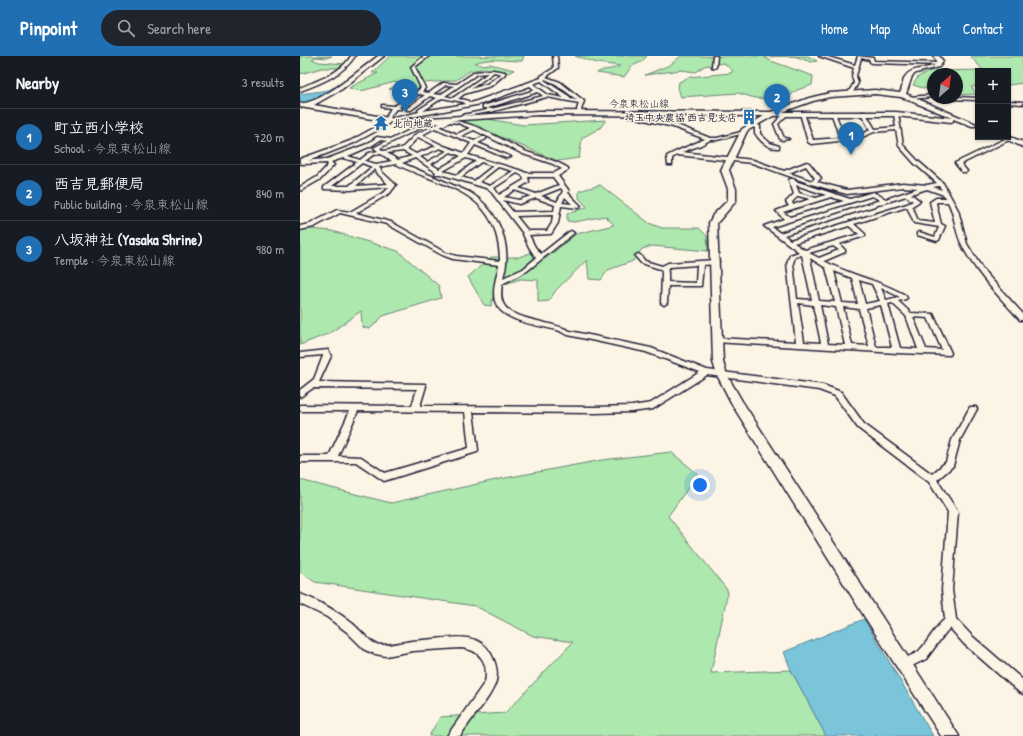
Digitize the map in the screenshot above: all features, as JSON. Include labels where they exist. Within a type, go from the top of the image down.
[{"type":"street","points":[[300,90],[342,69],[351,61],[353,56]]},
{"type":"street","points":[[308,106],[340,88],[381,56]]},
{"type":"street","points":[[301,162],[352,142],[385,124],[388,116],[395,107],[419,93],[423,86],[413,67],[427,56]]},
{"type":"street","points":[[387,121],[421,112],[436,111],[479,103],[530,84],[556,68],[555,56]]},
{"type":"street","points":[[714,67],[715,56]]},
{"type":"street","points":[[821,56],[856,67]]},
{"type":"street","points":[[850,93],[856,83],[854,76],[860,56],[872,59],[872,62],[940,64]]},
{"type":"street","points":[[936,56],[939,58],[940,64]]},
{"type":"street","points":[[902,95],[905,91],[905,82],[908,76],[940,64]]},
{"type":"street","points":[[436,111],[493,71]]},
{"type":"street","points":[[421,112],[476,73],[493,71],[504,74],[489,85],[463,93]]},
{"type":"street","points":[[542,78],[570,100]]},
{"type":"street","points":[[542,78],[558,83],[582,102]]},
{"type":"street","points":[[409,109],[445,84],[458,85]]},
{"type":"street","points":[[530,84],[547,96]]},
{"type":"street","points":[[485,107],[539,90]]},
{"type":"street","points":[[951,736],[741,409],[722,375],[718,362],[716,262],[713,223],[716,217],[732,201],[732,189],[725,170],[743,132],[752,124],[773,113],[811,99],[850,93],[875,92],[902,95],[975,126]]},
{"type":"street","points":[[419,93],[464,101],[470,105]]},
{"type":"street","points":[[464,114],[490,111],[547,96],[582,102]]},
{"type":"street","points":[[910,98],[927,97]]},
{"type":"street","points":[[963,99],[975,99]]},
{"type":"street","points":[[580,113],[579,110],[582,102]]},
{"type":"street","points":[[1011,102],[1023,103]]},
{"type":"street","points":[[479,103],[490,111]]},
{"type":"street","name":"今泉東松山線","points":[[300,105],[387,121],[426,122],[509,114],[622,112],[863,113],[934,117],[975,126]]},
{"type":"street","points":[[384,106],[421,112]]},
{"type":"street","points":[[622,112],[676,126],[709,139]]},
{"type":"street","points":[[787,113],[776,124],[782,139],[787,139]]},
{"type":"street","points":[[802,113],[811,142],[858,138],[873,131],[898,128]]},
{"type":"street","points":[[833,113],[843,139]]},
{"type":"street","points":[[863,113],[873,131]]},
{"type":"street","points":[[896,114],[901,146],[941,184],[948,197],[964,244],[980,271],[1023,318]]},
{"type":"street","points":[[404,149],[408,141],[436,126],[450,121]]},
{"type":"street","points":[[418,135],[438,147],[517,171],[525,175],[555,175],[566,170],[551,161],[519,150],[502,140],[459,122],[426,122],[377,148],[398,162],[471,194],[493,217],[499,232],[503,263],[498,296],[499,304],[508,312],[561,329],[568,333],[648,350],[706,372],[820,387],[838,394],[860,426],[932,480],[953,512],[947,590],[951,622],[968,640],[1023,688]]},
{"type":"street","points":[[752,124],[758,127],[757,133],[759,136],[764,138],[771,146],[777,147]]},
{"type":"street","points":[[436,126],[456,136],[508,157]]},
{"type":"street","points":[[456,136],[474,128]]},
{"type":"street","points":[[670,164],[670,157],[676,153],[701,145],[709,139],[743,132]]},
{"type":"street","points":[[301,162],[328,161],[369,145],[379,138],[391,140]]},
{"type":"street","points":[[430,177],[465,156],[469,148],[474,143],[484,138]]},
{"type":"street","points":[[964,171],[958,163],[1002,140]]},
{"type":"street","points":[[1011,140],[1023,145]]},
{"type":"street","points":[[343,156],[376,166],[398,162],[438,147]]},
{"type":"street","points":[[393,184],[350,188],[326,188],[371,154],[404,149],[440,172],[476,182],[491,188],[525,232],[532,247],[540,258]]},
{"type":"street","points":[[427,164],[450,151]]},
{"type":"street","points":[[676,153],[730,158],[753,162],[814,183],[848,192],[903,185],[927,187],[948,197]]},
{"type":"street","points":[[458,177],[480,160]]},
{"type":"street","points":[[300,189],[319,178],[325,172],[331,165],[328,161]]},
{"type":"street","points":[[786,173],[807,164],[818,178],[814,183]]},
{"type":"street","points":[[476,182],[497,165]]},
{"type":"street","points":[[376,166],[380,173],[393,184]]},
{"type":"street","points":[[350,188],[376,166]]},
{"type":"street","points":[[491,188],[517,171]]},
{"type":"street","points":[[786,173],[794,182],[797,194]]},
{"type":"street","points":[[499,197],[527,182],[525,175]]},
{"type":"street","points":[[515,188],[558,204],[578,206],[565,193],[555,175]]},
{"type":"street","points":[[794,182],[848,201],[871,216]]},
{"type":"street","points":[[350,214],[388,192],[393,184]]},
{"type":"street","points":[[779,234],[884,200],[941,184]]},
{"type":"street","points":[[499,197],[519,202],[562,186]]},
{"type":"street","points":[[525,232],[549,233],[555,223],[558,204],[565,193]]},
{"type":"street","points":[[797,194],[815,199]]},
{"type":"street","points":[[792,207],[789,202],[797,194]]},
{"type":"street","points":[[794,301],[863,307],[904,298],[904,296],[875,283],[856,277],[818,261],[767,226],[873,194],[884,200]]},
{"type":"street","points":[[791,242],[909,205],[917,201],[908,194]]},
{"type":"street","points":[[788,219],[779,211],[832,195]]},
{"type":"street","points":[[919,234],[937,239],[942,226],[938,224],[933,202],[948,197]]},
{"type":"street","points":[[909,205],[916,222],[938,224]]},
{"type":"street","points":[[300,228],[312,226],[339,211],[388,223],[444,254],[455,258],[503,263]]},
{"type":"street","points":[[512,214],[557,214]]},
{"type":"street","points":[[800,343],[790,263],[792,256],[863,235],[849,224]]},
{"type":"street","points":[[501,282],[525,270],[571,233]]},
{"type":"street","points":[[818,261],[843,251],[834,243]]},
{"type":"street","points":[[805,252],[825,345]]},
{"type":"street","points":[[638,256],[643,262],[663,268],[668,265],[716,262]]},
{"type":"street","points":[[665,284],[699,285],[700,263]]},
{"type":"street","points":[[828,266],[849,347]]},
{"type":"street","points":[[663,268],[665,272],[664,303]]},
{"type":"street","points":[[856,277],[873,349]]},
{"type":"street","points":[[875,283],[884,302],[898,351]]},
{"type":"street","points":[[894,301],[909,315],[923,352]]},
{"type":"street","points":[[717,340],[800,343],[898,351],[947,353],[931,316],[909,315]]},
{"type":"street","points":[[300,355],[325,352],[326,356],[317,380],[300,394]]},
{"type":"street","points":[[300,408],[595,410],[645,408],[653,406],[706,372]]},
{"type":"street","points":[[312,385],[422,386],[415,409]]},
{"type":"street","points":[[332,459],[355,409]]},
{"type":"street","points":[[300,458],[358,459],[384,476],[474,450],[469,409]]},
{"type":"street","points":[[932,480],[950,464],[956,440],[972,409]]},
{"type":"street","points":[[300,600],[313,603],[359,634],[367,646],[381,651],[411,646],[462,642],[471,643],[481,648],[485,652],[492,669],[492,678],[489,686],[454,736]]},
{"type":"street","points":[[904,665],[922,655],[942,628],[951,622]]},
{"type":"green space","points":[[300,56],[332,56],[326,58],[315,57],[312,59],[319,62],[345,64],[337,68],[322,68],[300,74]]},
{"type":"green space","points":[[390,56],[524,56],[522,61],[486,60],[475,63],[480,65],[490,64],[514,70],[508,73],[485,68],[470,71],[456,80],[425,83],[419,88],[406,93],[389,89],[401,84],[395,82],[361,91],[349,88],[378,73],[372,73]]},
{"type":"green space","points":[[575,56],[647,56],[641,62],[632,66],[624,77],[597,73],[620,66],[597,63]]},
{"type":"green space","points":[[681,56],[794,56],[764,57],[813,76],[812,85],[797,90],[785,100],[755,98],[738,93],[681,97],[678,88],[679,82],[689,77],[731,73],[733,71],[724,63],[704,66],[696,72],[681,70],[645,75],[670,65]]},
{"type":"green space","points":[[794,56],[808,56],[817,61],[811,62]]},
{"type":"green space","points":[[970,56],[1023,56],[1023,83],[1011,85],[1011,68],[981,68]]},
{"type":"green space","points":[[963,70],[975,70],[975,86],[971,87],[975,94],[963,95]]},
{"type":"green space","points":[[927,72],[927,89],[913,85],[918,77]]},
{"type":"green space","points":[[488,119],[523,125],[606,120],[600,128],[582,138],[579,158],[558,161],[460,120]]},
{"type":"green space","points":[[600,185],[649,223],[662,228],[699,228],[707,236],[708,251],[652,246],[642,249],[633,261],[608,270],[601,280],[589,279],[587,260],[556,290],[549,301],[538,302],[538,280],[521,279],[495,287],[491,306],[484,305],[468,277],[491,257],[519,257],[530,253],[545,259],[576,234],[614,225],[605,216],[574,222],[567,221],[567,214],[587,207],[579,198],[579,191]]},
{"type":"green space","points":[[300,228],[332,231],[398,251],[439,286],[441,298],[383,316],[370,329],[362,327],[361,311],[330,333],[300,345]]},
{"type":"green space","points":[[671,452],[698,474],[668,516],[728,591],[711,673],[791,670],[826,736],[429,736],[440,717],[505,713],[573,642],[533,636],[475,606],[315,582],[300,572],[300,480],[391,503],[500,479],[602,460]]},
{"type":"water","points":[[334,87],[336,88],[307,103],[300,103],[300,94],[329,90]]},
{"type":"water","points":[[864,619],[933,736],[826,736],[791,670],[784,652]]},
{"type":"place","name":"八坂神社 (Yasaka Shrine)","points":[[405,112]]},
{"type":"place","name":"埼玉中央農協 西吉見支店","points":[[749,117]]},
{"type":"place","name":"西吉見郵便局","points":[[777,117]]},
{"type":"place","name":"北向地蔵","points":[[381,123]]},
{"type":"place","name":"町立西小学校","points":[[851,155]]}]
